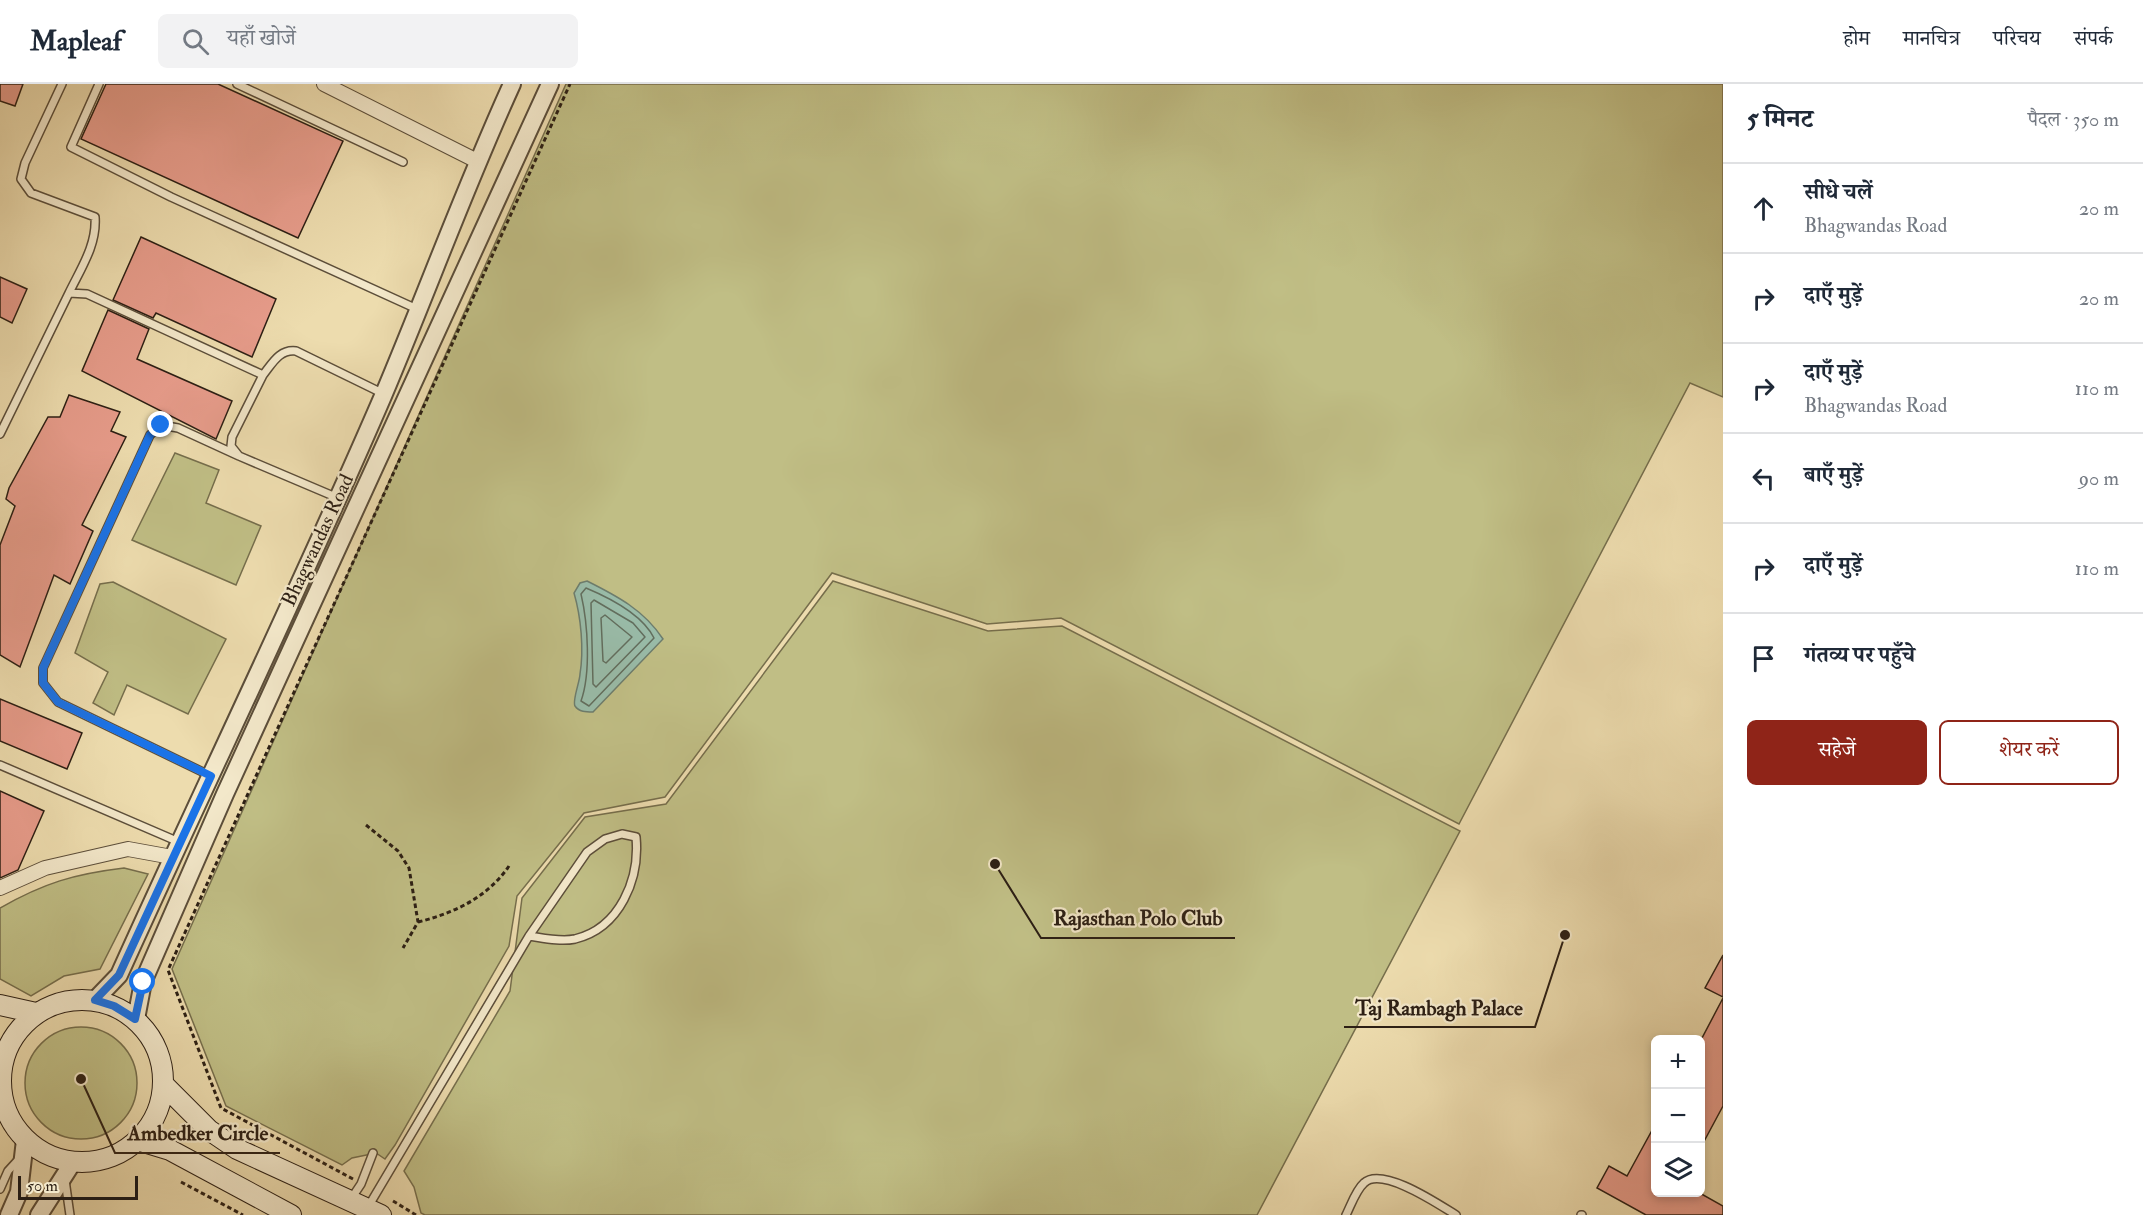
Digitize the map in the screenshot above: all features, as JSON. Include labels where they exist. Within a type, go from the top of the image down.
[{"type":"main road","points":[[74,1000],[95,1000],[114,1006],[135,1019],[153,1040],[161,1060],[164,1085],[160,1106],[151,1124],[137,1140],[122,1152],[68,1168],[46,1154],[25,1147],[3,1102],[0,1077],[1,1058],[16,1032],[36,1013],[52,1005],[74,1000]]},
{"type":"main road","points":[[0,1005],[36,1013]]},
{"type":"main road","points":[[164,1085],[209,1130],[237,1149],[369,1204]]},
{"type":"main road","points":[[137,1140],[170,1150],[291,1215]]},
{"type":"street","points":[[324,84],[477,161]]},
{"type":"street","name":"Bhagwandas Road","points":[[95,1000],[119,975],[338,498],[384,394],[477,161],[512,84]]},
{"type":"street","name":"Bhagwandas Road","points":[[135,1019],[143,982],[225,794],[550,84]]},
{"type":"street","points":[[0,888],[45,868],[128,849],[176,849]]},
{"type":"street","points":[[9,1215],[20,1192],[25,1147]]},
{"type":"street","points":[[39,1215],[68,1168]]},
{"type":"lane","points":[[0,434],[92,247],[96,231],[95,217],[31,193],[21,179],[25,163],[62,84]]},
{"type":"lane","points":[[99,84],[72,147],[171,197],[417,310]]},
{"type":"lane","points":[[237,84],[403,162]]},
{"type":"lane","points":[[69,293],[87,294],[263,375]]},
{"type":"lane","points":[[239,456],[231,446],[232,437],[263,375],[279,355],[289,350],[296,351],[384,394]]},
{"type":"lane","points":[[211,776],[58,702],[43,683],[43,668],[150,435],[161,425],[178,428],[338,498]]},
{"type":"lane","points":[[0,765],[176,849]]},
{"type":"lane","points":[[369,1204],[529,936],[587,852],[605,839],[622,834],[636,837],[638,854],[632,886],[622,904],[599,928],[575,939],[529,936]]},
{"type":"lane","points":[[0,1190],[8,1171],[25,1147]]},
{"type":"lane","points":[[369,1204],[361,1184],[373,1153]]},
{"type":"lane","points":[[68,1168],[70,1215]]},
{"type":"lane","points":[[1346,1215],[1363,1183],[1372,1177],[1385,1179],[1412,1189],[1456,1215]]},
{"type":"path","points":[[361,1184],[221,1108],[168,970],[570,84]]},
{"type":"path","points":[[366,825],[398,851],[409,868],[417,922],[403,948]]},
{"type":"path","points":[[417,922],[441,916],[484,895],[509,867]]},
{"type":"path","points":[[181,1182],[243,1215]]},
{"type":"path","points":[[369,1204],[416,1215]]},
{"type":"shaded area","points":[[566,84],[1723,84],[1723,397],[1690,383],[1459,824],[1061,618],[987,624],[832,573],[665,797],[584,813],[517,896],[509,946],[395,1145],[385,1159],[376,1153],[352,1158],[342,1165],[226,1106],[172,969]]},
{"type":"shaded area","points":[[175,453],[219,470],[206,503],[261,526],[236,585],[132,540]]},
{"type":"shaded area","points":[[833,581],[988,631],[1062,626],[1460,831],[1257,1215],[425,1215],[421,1213],[414,1187],[404,1171],[510,991],[522,898],[585,817],[666,804]]},
{"type":"shaded area","points":[[113,582],[226,639],[188,714],[127,685],[114,715],[93,703],[108,672],[75,653],[100,584]]},
{"type":"shaded area","points":[[124,868],[148,874],[100,969],[64,976],[31,996],[0,979],[0,908],[31,892],[60,881],[90,873]]},
{"type":"shaded area","points":[[81,1027],[102,1031],[121,1043],[133,1062],[137,1083],[133,1104],[121,1123],[102,1135],[81,1139],[60,1135],[41,1123],[29,1104],[25,1083],[29,1062],[41,1043],[60,1031]]},
{"type":"water","points":[[587,581],[639,612],[663,639],[593,712],[581,711],[574,703],[580,677],[582,644],[574,593],[580,583]]},
{"type":"building","points":[[0,84],[23,84],[15,106],[0,101]]},
{"type":"building","points":[[106,84],[218,84],[343,141],[298,238],[81,139]]},
{"type":"building","points":[[141,237],[276,299],[252,357],[156,313],[153,318],[113,300]]},
{"type":"building","points":[[0,277],[27,289],[12,323],[0,317]]},
{"type":"building","points":[[108,310],[149,329],[137,359],[232,401],[216,439],[82,371]]},
{"type":"building","points":[[69,395],[120,412],[111,431],[126,437],[82,525],[93,531],[70,584],[54,575],[20,667],[0,655],[0,545],[15,506],[6,499],[9,488],[48,417],[60,417]]},
{"type":"building","points":[[0,699],[82,733],[67,769],[0,741]]},
{"type":"building","points":[[0,791],[44,811],[18,870],[0,878]]},
{"type":"building","points":[[1723,955],[1723,997],[1705,988]]},
{"type":"building","points":[[1723,998],[1723,1106],[1705,1140],[1705,1035]]},
{"type":"building","points":[[1651,1132],[1651,1197],[1705,1196],[1723,1206],[1723,1215],[1646,1215],[1597,1188],[1609,1166],[1627,1176]]},
{"type":"place","name":"Rajasthan Polo Club","points":[[995,864]]},
{"type":"place","name":"Taj Rambagh Palace","points":[[1565,935]]},
{"type":"place","name":"Ambedker Circle","points":[[81,1079]]},
{"type":"route","points":[[143,982],[135,1019],[114,1006],[95,1000],[119,975],[211,776],[58,702],[43,683],[43,668],[150,435],[161,425]]}]
